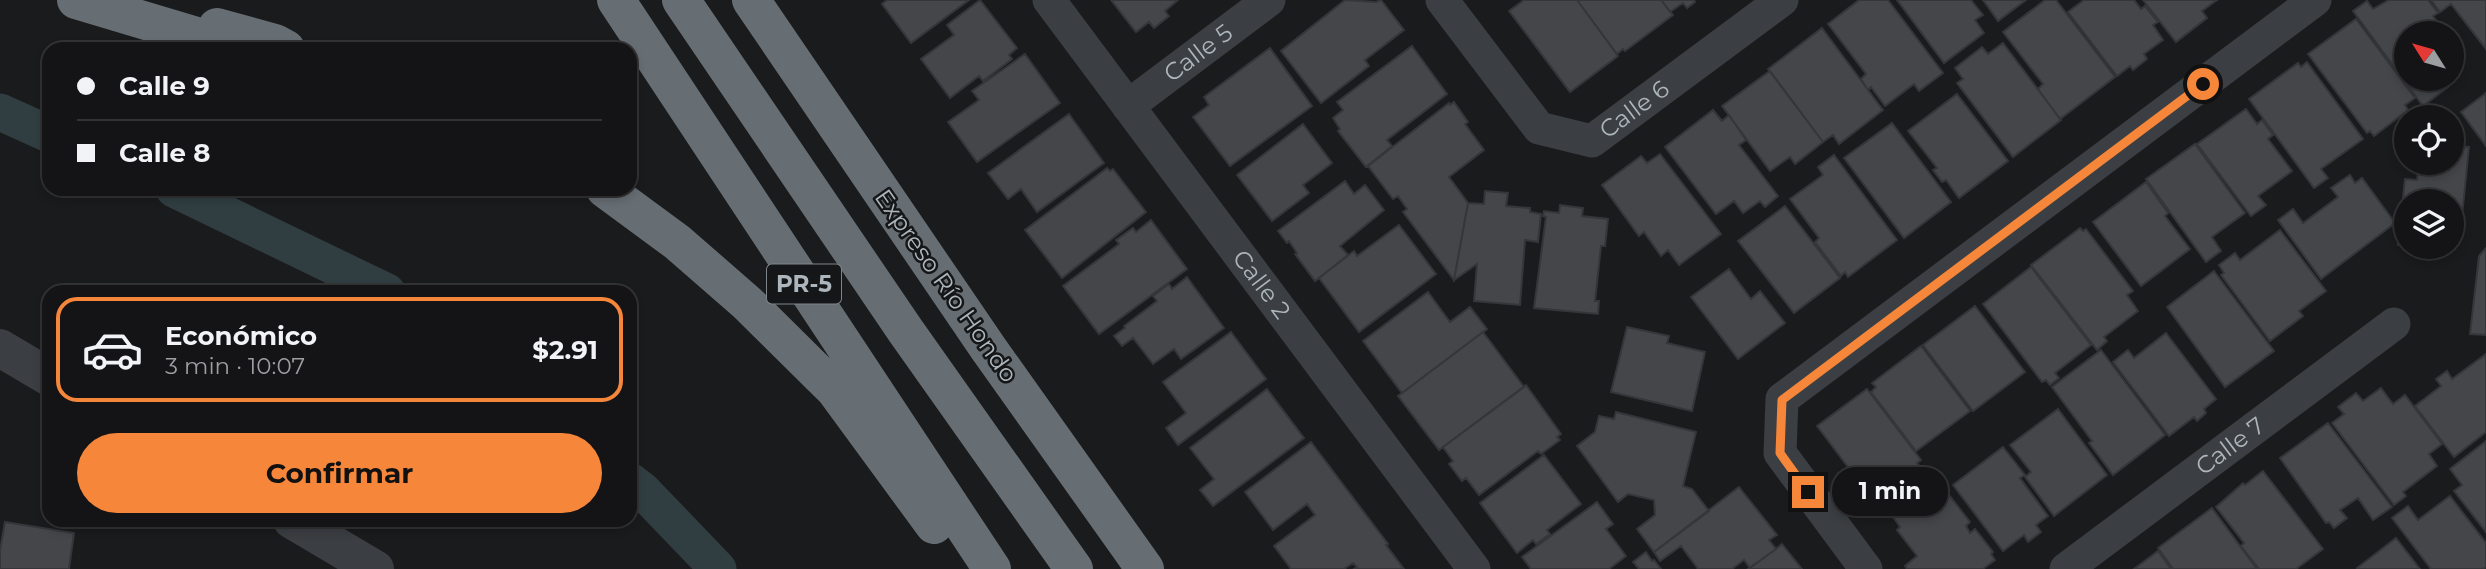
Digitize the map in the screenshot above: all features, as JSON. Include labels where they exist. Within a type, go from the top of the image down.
[{"type":"highway","points":[[76,0],[217,42]]},
{"type":"highway","points":[[124,0],[271,42]]},
{"type":"highway","name":"PR-5","points":[[616,0],[992,569]]},
{"type":"highway","points":[[681,0],[905,330],[1074,569]]},
{"type":"highway","name":"Expreso Río Hondo","points":[[751,0],[988,348],[1145,569]]},
{"type":"highway","points":[[615,196],[677,242],[747,303],[835,390],[966,569]]},
{"type":"street","name":"Calle 2","points":[[1049,0],[1474,569]]},
{"type":"street","name":"Calle 5","points":[[1128,106],[1269,0]]},
{"type":"street","name":"Calle 6","points":[[1442,0],[1539,128],[1592,141],[1782,0]]},
{"type":"street","points":[[1866,569],[1780,453],[1782,400],[2315,0]]},
{"type":"street","name":"Calle 7","points":[[2066,569],[2394,324]]},
{"type":"street","points":[[0,348],[42,373]]},
{"type":"street","points":[[304,527],[375,569]]},
{"type":"building","points":[[887,0],[969,0],[911,43],[882,4]]},
{"type":"building","points":[[980,0],[1017,48],[1009,55],[1012,59],[983,81],[979,76],[950,98],[921,59],[954,35],[947,25]]},
{"type":"building","points":[[1111,0],[1178,0],[1165,11],[1169,16],[1154,28],[1149,22],[1136,32]]},
{"type":"building","points":[[1345,0],[1381,0],[1404,30],[1365,60],[1369,66],[1321,103],[1281,51]]},
{"type":"building","points":[[1524,0],[1577,0],[1618,56],[1570,92],[1509,11]]},
{"type":"building","points":[[1577,0],[1661,0],[1673,15],[1625,51],[1623,49],[1617,54]]},
{"type":"building","points":[[1661,0],[1695,2],[1687,8],[1683,3],[1670,12]]},
{"type":"building","points":[[1859,0],[1888,0],[1943,73],[1919,91],[1914,84],[1885,106],[1871,87],[1868,90],[1861,79],[1866,74],[1828,24]]},
{"type":"building","points":[[1897,0],[1971,0],[1983,15],[1975,20],[1984,33],[1944,63]]},
{"type":"building","points":[[1983,0],[2026,0],[1998,21]]},
{"type":"building","points":[[2045,0],[2056,0],[2115,77],[2060,119],[2038,89],[2043,84],[2003,32]]},
{"type":"building","points":[[2084,0],[2134,0],[2141,9],[2145,6],[2158,22],[2153,25],[2163,40],[2144,54],[2147,59],[2133,70],[2130,66],[2117,76],[2068,12]]},
{"type":"building","points":[[2143,0],[2217,0],[2202,11],[2207,18],[2176,42]]},
{"type":"building","points":[[2389,0],[2428,0],[2438,13],[2433,16],[2437,21],[2394,21],[2394,67],[2353,11],[2367,1],[2373,9]]},
{"type":"building","points":[[2431,0],[2486,0],[2486,49],[2451,4],[2440,12]]},
{"type":"building","points":[[2356,19],[2394,70],[2394,91],[2410,91],[2415,98],[2405,105],[2394,105],[2394,121],[2374,136],[2370,131],[2367,133],[2308,54]]},
{"type":"building","points":[[1822,28],[1883,110],[1839,144],[1833,135],[1823,142],[1768,69]]},
{"type":"building","points":[[2003,43],[2061,120],[2013,157],[1957,83],[1963,79],[1955,68],[1982,47],[1988,54]]},
{"type":"building","points":[[1412,46],[1447,94],[1387,140],[1392,146],[1366,167],[1338,131],[1340,129],[1333,118],[1343,110],[1337,102]]},
{"type":"building","points":[[1270,48],[1312,106],[1230,166],[1193,117],[1209,105],[1204,97]]},
{"type":"building","points":[[1025,54],[1060,103],[977,162],[948,122],[979,100],[972,91]]},
{"type":"building","points":[[2307,62],[2363,139],[2321,169],[2328,178],[2314,188],[2249,99],[2298,63],[2301,67]]},
{"type":"building","points":[[1770,71],[1823,142],[1795,164],[1790,157],[1770,171],[1722,106]]},
{"type":"building","points":[[2412,91],[2443,91],[2424,105]]},
{"type":"building","points":[[2486,93],[2486,146],[2464,116],[2464,110]]},
{"type":"building","points":[[1957,94],[2008,161],[1959,198],[1946,180],[1942,182],[1933,170],[1937,168],[1908,131]]},
{"type":"building","points":[[1454,102],[1468,122],[1465,124],[1484,150],[1449,177],[1468,203],[1454,280],[1403,212],[1407,209],[1398,196],[1393,199],[1368,166],[1449,103],[1450,105]]},
{"type":"building","points":[[2246,109],[2257,124],[2262,120],[2273,135],[2268,139],[2292,171],[2258,196],[2266,205],[2251,216],[2197,144]]},
{"type":"building","points":[[1713,110],[1722,121],[1729,115],[1746,140],[1739,145],[1778,196],[1765,207],[1760,201],[1743,213],[1734,201],[1716,214],[1665,147]]},
{"type":"building","points":[[1069,114],[1104,163],[1037,212],[1021,189],[1008,199],[988,173]]},
{"type":"building","points":[[1892,123],[1951,202],[1904,238],[1844,158]]},
{"type":"building","points":[[1303,124],[1332,163],[1303,185],[1309,193],[1272,221],[1237,175]]},
{"type":"building","points":[[2195,144],[2245,213],[2212,237],[2221,251],[2206,262],[2146,179]]},
{"type":"building","points":[[2464,147],[2469,147],[2464,196],[2464,189],[2404,189],[2405,179],[2417,180],[2418,175],[2464,175]]},
{"type":"building","points":[[1660,154],[1721,234],[1679,265],[1668,250],[1661,256],[1644,232],[1639,236],[1602,185],[1641,156],[1647,163]]},
{"type":"building","points":[[1834,155],[1897,240],[1848,277],[1845,272],[1841,276],[1815,242],[1819,238],[1790,199],[1823,175],[1818,167]]},
{"type":"building","points":[[1107,168],[1110,171],[1113,169],[1146,212],[1062,278],[1025,230]]},
{"type":"building","points":[[2350,175],[2355,183],[2362,178],[2394,224],[2321,279],[2278,220],[2293,209],[2303,223],[2338,197],[2331,188]]},
{"type":"building","points":[[1345,181],[1354,194],[1365,185],[1384,210],[1340,246],[1348,255],[1315,281],[1289,241],[1287,243],[1278,231]]},
{"type":"building","points":[[2146,182],[2168,213],[2165,216],[2190,249],[2141,286],[2093,222]]},
{"type":"building","points":[[1485,191],[1508,193],[1506,206],[1530,208],[1530,212],[1541,214],[1538,242],[1525,240],[1520,305],[1474,301],[1477,264],[1454,280],[1468,203],[1484,204]]},
{"type":"building","points":[[1560,205],[1583,208],[1582,216],[1608,219],[1605,246],[1601,246],[1595,301],[1599,301],[1598,314],[1534,308],[1546,217],[1543,216],[1544,211],[1559,213]]},
{"type":"building","points":[[1785,206],[1840,278],[1794,313],[1738,241]]},
{"type":"building","points":[[1151,220],[1187,269],[1099,334],[1063,286],[1119,244],[1116,240],[1133,228],[1136,232]]},
{"type":"building","points":[[1399,225],[1436,274],[1359,332],[1319,278],[1354,251],[1357,256]]},
{"type":"building","points":[[2080,228],[2083,231],[2086,229],[2133,291],[2127,295],[2138,311],[2104,337],[2107,341],[2097,350],[2031,265]]},
{"type":"building","points":[[2280,230],[2326,291],[2299,311],[2303,316],[2270,341],[2221,275],[2224,273],[2219,265],[2235,253],[2240,260]]},
{"type":"building","points":[[2486,248],[2486,335],[2470,334],[2479,256]]},
{"type":"building","points":[[2031,267],[2091,345],[2055,373],[2059,378],[2050,385],[2046,380],[2042,382],[1983,304]]},
{"type":"building","points":[[1729,269],[1751,299],[1760,291],[1785,323],[1738,359],[1691,297]]},
{"type":"building","points":[[2214,271],[2274,351],[2225,387],[2167,307]]},
{"type":"building","points":[[1187,277],[1224,328],[1181,359],[1174,349],[1153,364],[1133,338],[1122,346],[1114,336],[1157,301],[1153,296],[1169,284],[1172,289]]},
{"type":"building","points":[[1428,292],[1450,322],[1470,307],[1487,329],[1402,393],[1363,341]]},
{"type":"building","points":[[1975,306],[2025,372],[1973,411],[1923,345]]},
{"type":"building","points":[[1627,327],[1669,336],[1667,343],[1705,352],[1692,411],[1611,392]]},
{"type":"building","points":[[1231,332],[1266,379],[1178,445],[1166,428],[1186,413],[1163,382]]},
{"type":"building","points":[[1483,332],[1524,387],[1439,450],[1398,396]]},
{"type":"building","points":[[2166,333],[2216,399],[2204,409],[2206,413],[2197,421],[2194,417],[2169,436],[2113,362],[2128,350],[2134,358]]},
{"type":"building","points":[[1921,346],[1970,411],[1916,451],[1871,392],[1876,387],[1872,383]]},
{"type":"building","points":[[2101,350],[2165,435],[2113,475],[2089,443],[2092,441],[2052,387]]},
{"type":"building","points":[[2486,354],[2486,432],[2454,457],[2415,406],[2441,386],[2436,379],[2447,371],[2452,379]]},
{"type":"building","points":[[1526,385],[1561,434],[1557,437],[1560,440],[1541,454],[1538,451],[1479,495],[1466,478],[1462,481],[1449,464],[1453,461],[1443,447]]},
{"type":"building","points":[[2381,388],[2393,404],[2405,395],[2442,444],[2429,454],[2437,466],[2403,492],[2406,496],[2394,505],[2332,423],[2344,414],[2338,407],[2356,393],[2363,401]]},
{"type":"building","points":[[1267,389],[1304,438],[1213,506],[1200,490],[1214,479],[1190,448]]},
{"type":"building","points":[[1867,389],[1921,460],[1917,463],[1925,473],[1879,508],[1817,426]]},
{"type":"building","points":[[2058,409],[2107,475],[2054,516],[2025,477],[2031,472],[2010,445]]},
{"type":"building","points":[[1616,412],[1696,432],[1683,486],[1692,489],[1709,511],[1654,552],[1637,529],[1655,515],[1654,500],[1628,494],[1618,502],[1577,446],[1595,432],[1599,416],[1614,419]]},
{"type":"building","points":[[2328,423],[2392,507],[2373,520],[2358,498],[2340,510],[2347,518],[2334,528],[2329,522],[2326,523],[2280,458]]},
{"type":"building","points":[[2486,441],[2486,532],[2454,491],[2462,485],[2450,469]]},
{"type":"building","points":[[1311,442],[1404,569],[1354,569],[1357,567],[1353,563],[1344,569],[1291,569],[1274,546],[1315,515],[1307,504],[1273,530],[1245,492]]},
{"type":"building","points":[[2003,447],[2025,475],[2020,478],[2048,516],[2036,525],[2041,532],[2028,542],[2024,535],[2003,551],[1953,485]]},
{"type":"building","points":[[1544,455],[1581,504],[1547,530],[1550,534],[1536,544],[1533,540],[1517,553],[1480,503]]},
{"type":"building","points":[[2263,471],[2323,549],[2296,569],[2259,569],[2241,546],[2244,543],[2216,507],[2243,483],[2245,485]]},
{"type":"building","points":[[1939,482],[1970,522],[1966,526],[1970,533],[1975,529],[1993,552],[1991,554],[1995,560],[1983,569],[1907,569],[1905,566],[1917,556],[1897,530],[1900,527],[1893,517]]},
{"type":"building","points":[[1739,487],[1777,535],[1769,540],[1776,549],[1750,568],[1744,560],[1732,569],[1698,569],[1681,546],[1660,561],[1654,552]]},
{"type":"building","points":[[2450,496],[2486,543],[2486,567],[2483,569],[2431,569],[2392,518],[2408,506],[2418,520]]},
{"type":"building","points":[[1597,502],[1613,524],[1606,529],[1626,556],[1609,569],[1531,569],[1522,557]]},
{"type":"building","points":[[2212,508],[2257,569],[2173,569],[2158,548]]},
{"type":"building","points":[[5,522],[74,533],[69,569],[0,569]]},
{"type":"building","points":[[2396,538],[2420,569],[2357,568]]},
{"type":"building","points":[[1782,544],[1802,569],[1748,569],[1776,549]]},
{"type":"building","points":[[2158,551],[2171,569],[2134,569]]},
{"type":"building","points":[[1646,552],[1661,569],[1639,569],[1633,562]]},
{"type":"waterway","points":[[0,112],[42,131]]},
{"type":"waterway","points":[[188,196],[373,285]]},
{"type":"waterway","points":[[637,486],[718,569]]},
{"type":"route","points":[[1808,492],[1780,453],[1782,400],[2203,84]]}]
